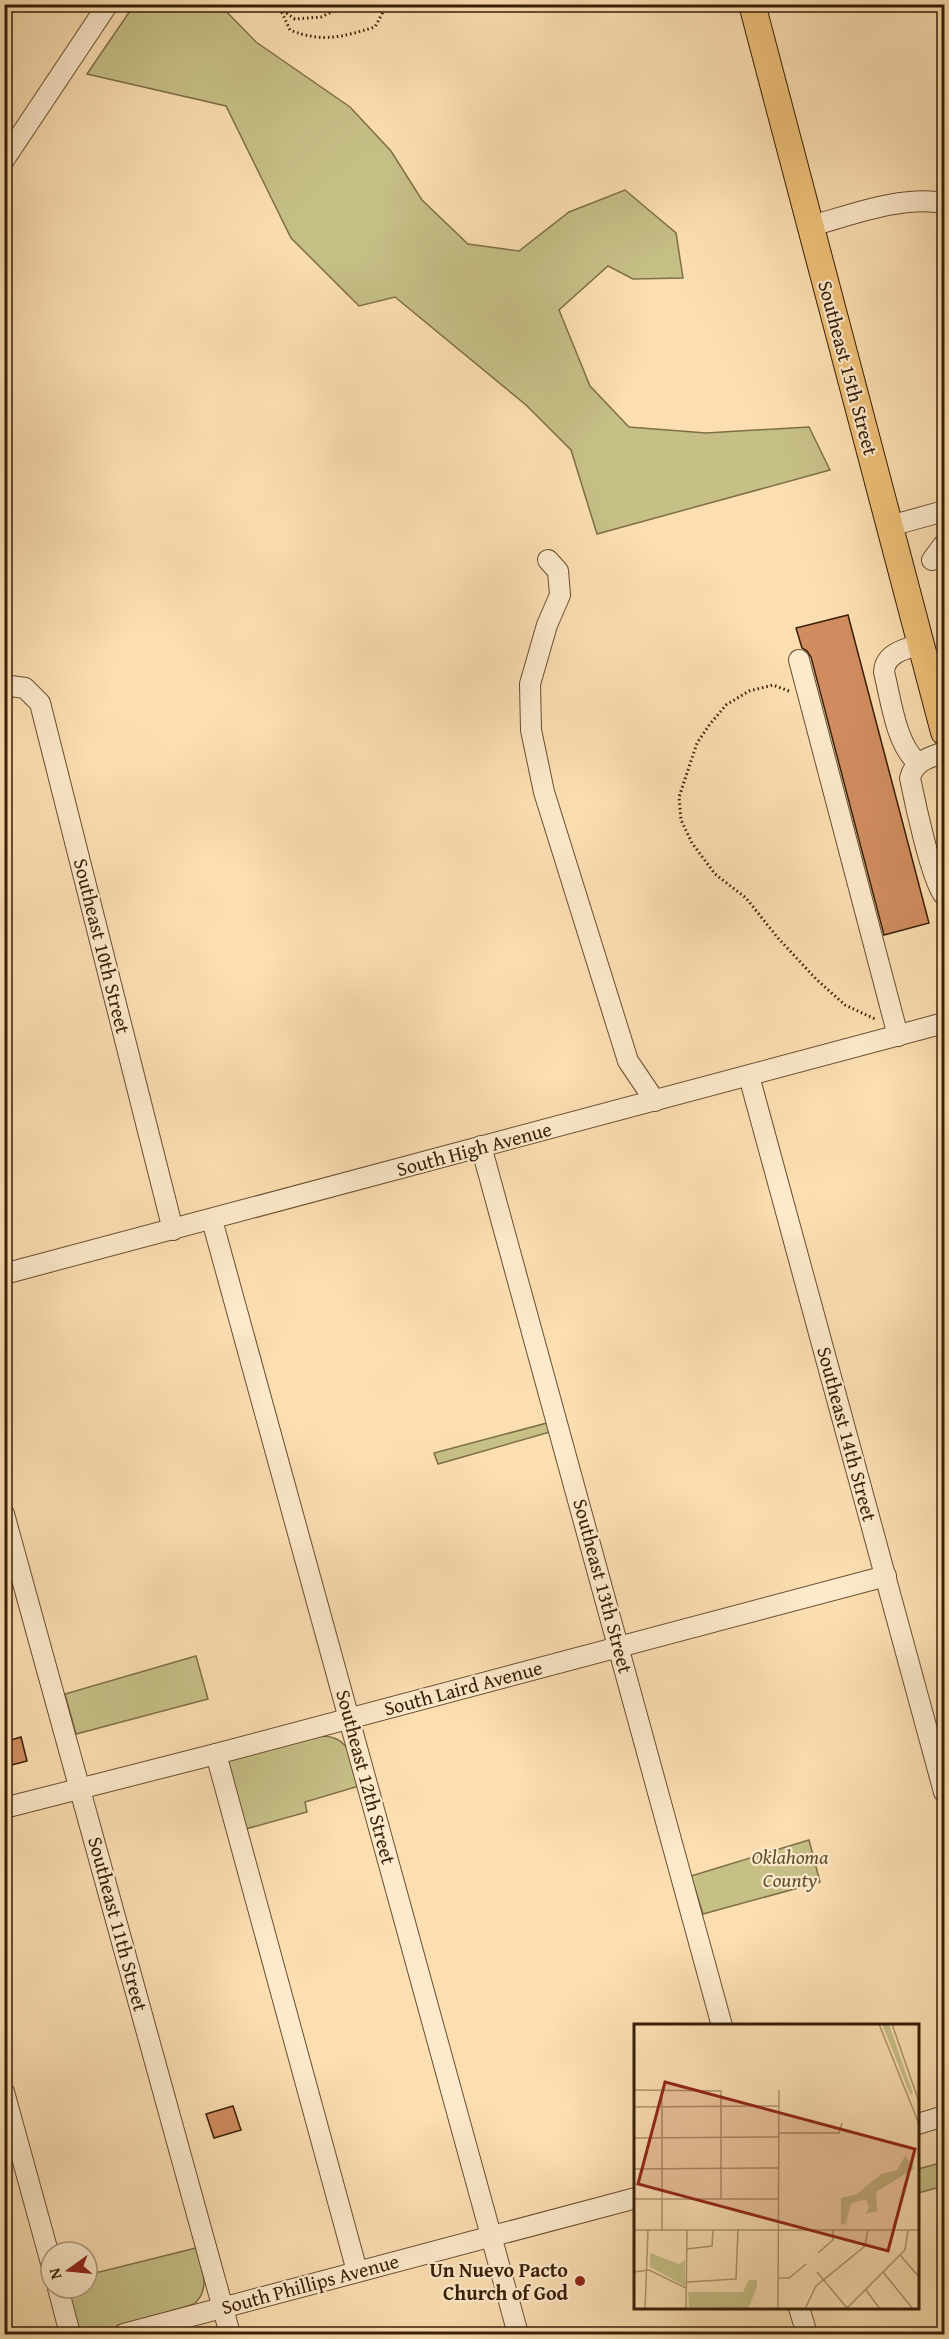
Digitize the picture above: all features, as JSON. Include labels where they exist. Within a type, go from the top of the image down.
[{"type":"main road","name":"Southeast 15th Street","points":[[752,4],[944,727]]},
{"type":"street","points":[[4,160],[75,57],[108,4]]},
{"type":"street","points":[[811,226],[906,202],[945,203]]},
{"type":"street","points":[[890,526],[945,511]]},
{"type":"street","points":[[932,560],[945,544]]},
{"type":"street","points":[[548,560],[558,571],[560,595],[547,625],[530,684],[531,730],[544,792],[628,1061],[655,1101]]},
{"type":"street","points":[[918,763],[909,756],[902,742],[884,664],[889,657],[921,644]]},
{"type":"street","points":[[800,660],[896,1030]]},
{"type":"street","name":"Southeast 10th Street","points":[[4,685],[25,688],[39,703],[134,1067],[173,1230]]},
{"type":"street","points":[[945,752],[918,763],[912,770],[910,778],[932,864],[941,891],[945,895]]},
{"type":"street","name":"South High Avenue","points":[[4,1274],[749,1076],[896,1030],[945,1023]]},
{"type":"street","name":"Southeast 14th Street","points":[[749,1076],[945,1792]]},
{"type":"street","name":"Southeast 13th Street","points":[[482,1146],[722,2024]]},
{"type":"street","name":"Southeast 12th Street","points":[[212,1220],[518,2334]]},
{"type":"street","name":"Southeast 11th Street","points":[[4,1514],[230,2334]]},
{"type":"street","name":"South Laird Avenue","points":[[4,1808],[886,1576]]},
{"type":"street","points":[[216,1754],[357,2271]]},
{"type":"street","points":[[4,2092],[45,2240]]},
{"type":"street","points":[[919,2124],[945,2116]]},
{"type":"street","name":"South Phillips Avenue","points":[[124,2334],[634,2199]]},
{"type":"street","points":[[61,2300],[70,2334]]},
{"type":"street","points":[[800,2309],[807,2334]]},
{"type":"path","points":[[278,6],[295,19],[321,17],[348,4]]},
{"type":"path","points":[[278,6],[290,30],[310,38],[347,36],[375,27],[383,12],[379,4]]},
{"type":"path","points":[[798,694],[773,685],[749,691],[726,705],[697,743],[679,798],[681,820],[692,843],[715,873],[746,898],[778,938],[816,979],[845,1005],[896,1030]]},
{"type":"green space","points":[[134,5],[220,5],[256,42],[350,107],[391,151],[422,200],[468,244],[519,251],[569,212],[625,190],[676,233],[683,278],[633,279],[608,266],[559,310],[590,386],[629,427],[706,433],[809,427],[830,470],[597,534],[571,450],[526,405],[395,297],[359,306],[291,238],[226,106],[87,74]]},
{"type":"green space","points":[[547,1423],[550,1432],[438,1464],[434,1453]]},
{"type":"green space","points":[[196,1656],[208,1699],[76,1734],[65,1694]]},
{"type":"green space","points":[[318,1736],[338,1739],[344,1744],[351,1758],[359,1786],[305,1802],[307,1812],[242,1830],[223,1759]]},
{"type":"green space","name":"Oklahoma County","points":[[809,1840],[820,1882],[703,1914],[691,1876]]},
{"type":"green space","points":[[944,2162],[944,2186],[919,2193],[919,2169]]},
{"type":"green space","points":[[196,2248],[204,2278],[203,2292],[194,2304],[96,2334],[88,2333],[73,2318],[67,2300],[99,2300],[99,2272]]},
{"type":"building","points":[[848,615],[929,923],[884,935],[811,657],[802,648],[796,628]]},
{"type":"building","points":[[21,1737],[27,1761],[4,1767],[4,1742]]},
{"type":"building","points":[[233,2106],[241,2130],[214,2138],[206,2114]]},
{"type":"place","name":"Un Nuevo Pacto Church of God","points":[[580,2281]]}]
